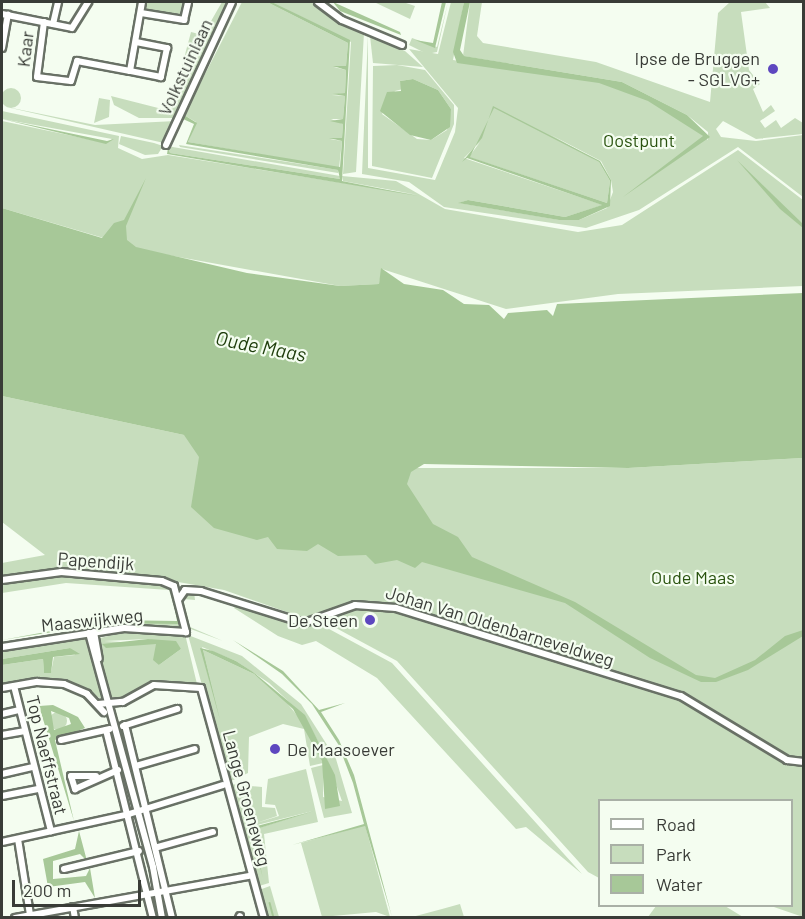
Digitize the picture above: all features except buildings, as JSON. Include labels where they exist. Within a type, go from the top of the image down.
[{"type":"street","points":[[53,24],[58,2]]},
{"type":"street","points":[[2,48],[4,15],[72,28],[88,2]]},
{"type":"street","points":[[136,42],[167,48],[161,77],[130,71],[142,2]]},
{"type":"street","points":[[141,13],[184,20],[188,2]]},
{"type":"street","name":"Volkstuinlaan","points":[[166,145],[232,2]]},
{"type":"street","points":[[320,2],[342,20],[402,45]]},
{"type":"street","name":"Kaar","points":[[44,22],[37,77],[71,81],[77,61],[130,71]]},
{"type":"street","name":"Papendijk","points":[[2,580],[48,573],[101,573],[162,581],[174,586],[178,600]]},
{"type":"street","name":"Johan Van Oldenbarneveldweg","points":[[178,600],[185,590],[201,591],[304,623],[355,605],[396,608],[681,696],[787,760],[804,762]]},
{"type":"street","name":"Maaswijkweg","points":[[2,647],[91,632],[186,632],[178,600]]},
{"type":"street","points":[[91,632],[159,892],[162,918]]},
{"type":"street","name":"Lange Groeneweg","points":[[108,701],[123,702],[169,682],[201,688],[264,918]]},
{"type":"street","points":[[2,688],[64,684],[98,704],[104,712]]},
{"type":"street","name":"Top Naeffstraat","points":[[14,687],[51,831]]},
{"type":"street","points":[[98,704],[108,701]]},
{"type":"street","points":[[61,740],[125,726],[177,709]]},
{"type":"street","points":[[2,714],[19,710]]},
{"type":"street","points":[[125,726],[169,890],[172,918]]},
{"type":"street","points":[[106,730],[150,894],[153,918]]},
{"type":"street","points":[[2,735],[24,731]]},
{"type":"street","points":[[136,766],[195,749]]},
{"type":"street","points":[[2,774],[33,766]]},
{"type":"street","points":[[96,776],[118,770]]},
{"type":"street","points":[[2,842],[129,814],[223,786]]},
{"type":"street","points":[[2,796],[39,789]]},
{"type":"street","points":[[158,847],[213,832]]},
{"type":"street","points":[[18,839],[30,915]]},
{"type":"street","points":[[64,869],[89,865],[139,851]]},
{"type":"street","points":[[15,918],[249,876]]},
{"type":"street","points":[[73,907],[75,918]]},
{"type":"green space","points":[[145,2],[183,2],[180,14],[147,11]]},
{"type":"green space","points":[[222,2],[229,2],[176,118],[139,118],[114,105],[111,96],[170,111],[191,32],[203,35]]},
{"type":"green space","points":[[242,2],[267,2],[348,43],[346,66],[334,67],[346,70],[345,93],[332,95],[345,96],[343,119],[331,119],[343,124],[342,138],[330,139],[342,141],[339,168],[188,142],[196,122],[184,115]]},
{"type":"green space","points":[[272,2],[311,2],[364,33],[356,172],[343,174],[351,42]]},
{"type":"green space","points":[[374,2],[403,2],[415,6],[410,19]]},
{"type":"green space","points":[[448,2],[437,52],[427,54],[409,45],[412,38],[437,47]]},
{"type":"green space","name":"Oostpunt","points":[[451,2],[464,2],[453,60],[621,85],[676,112],[708,140],[708,132],[687,115],[622,82],[463,56],[470,2],[482,2],[477,36],[483,43],[596,62],[710,102],[718,13],[730,2],[765,2],[770,8],[741,12],[749,70],[760,84],[753,89],[763,112],[771,105],[775,111],[760,121],[765,128],[776,120],[781,128],[795,118],[803,123],[803,134],[756,139],[723,121],[716,129],[721,137],[756,141],[803,135],[803,197],[738,147],[639,210],[586,228],[444,207],[409,182],[362,174],[368,35],[368,168],[435,180],[455,132],[458,108],[409,49],[438,54]],"holes":[[[551,135],[601,161],[611,180],[613,192],[607,208],[579,220],[560,220],[459,203],[468,200],[565,217],[603,205],[464,158],[480,142],[469,157],[607,203],[610,181],[599,162]]]},
{"type":"green space","points":[[370,36],[405,51],[423,67],[373,63]]},
{"type":"green space","points":[[397,65],[425,70],[454,105],[454,124],[432,178],[372,166],[373,66]],"holes":[[[413,79],[438,90],[451,109],[447,130],[431,140],[417,139],[382,114],[395,91],[403,89],[400,81]]]},
{"type":"green space","points":[[11,88],[18,91],[21,98],[18,105],[11,108],[4,105],[1,98],[4,91]]},
{"type":"green space","points":[[99,98],[110,100],[109,117],[94,123]]},
{"type":"green space","points":[[2,106],[95,125],[176,121],[164,143]]},
{"type":"green space","points":[[2,111],[119,136],[118,148],[142,159],[168,155],[418,195],[343,181],[342,176],[396,181],[445,209],[578,232],[622,225],[738,150],[803,200],[803,286],[618,294],[506,309],[382,269],[379,284],[340,286],[151,252],[2,208],[2,121],[106,143],[112,139],[2,119]]},
{"type":"green space","points":[[121,136],[163,146],[158,154],[145,155],[119,144]]},
{"type":"green space","points":[[179,145],[339,170],[338,173]]},
{"type":"green space","points":[[167,146],[340,176],[340,179],[170,153]]},
{"type":"green space","name":"Oude Maas","points":[[2,396],[184,435],[415,468],[628,468],[803,458],[803,759],[787,758],[678,692],[389,602],[358,602],[304,618],[224,590],[161,579],[67,569],[2,580],[2,563],[45,555],[2,522]]},
{"type":"green space","points":[[57,575],[162,583],[172,588],[182,626],[120,626],[2,645],[110,623],[179,623],[169,590],[66,583],[2,593],[2,584]]},
{"type":"green space","points":[[194,592],[195,600],[183,599],[190,627],[223,641],[188,628],[180,602],[184,593]]},
{"type":"green space","points":[[237,603],[284,622],[318,623],[392,663],[582,874],[526,827],[516,829],[377,678],[316,641],[302,645],[278,636],[234,608]]},
{"type":"green space","points":[[363,606],[406,614],[679,698],[783,759],[803,763],[803,917],[774,907],[793,907],[793,799],[598,799],[598,877],[588,872],[397,661],[323,621]]},
{"type":"green space","points":[[130,630],[185,634],[197,684],[162,680],[124,698],[110,697],[97,639]],"holes":[[[148,639],[181,649],[159,665],[156,644],[104,641]]]},
{"type":"green space","points":[[188,635],[242,656],[301,704],[336,759],[352,813],[324,818],[311,768],[323,765],[323,797],[342,801],[325,754],[304,716],[269,683],[236,661],[202,647],[220,720],[203,650],[254,674],[282,697],[309,730],[323,763],[310,766],[304,729],[283,724],[249,737],[248,773],[229,782]]},
{"type":"green space","points":[[85,637],[102,699],[59,678],[2,685],[2,665],[43,659],[44,672],[51,672],[54,657],[75,655],[70,648],[2,659],[2,649]]},
{"type":"green space","points":[[54,712],[62,712],[67,717],[65,728],[54,730],[49,725],[49,717]]},
{"type":"green space","points":[[306,769],[318,822],[264,834],[269,883],[259,886],[230,784],[262,787],[262,807],[275,808],[277,816],[253,824],[279,816],[275,805],[265,804],[268,779]],"holes":[[[313,811],[252,830],[263,879],[249,827]]]},
{"type":"green space","points":[[365,825],[390,917],[376,912],[322,917],[301,843]]},
{"type":"green space","points":[[270,886],[279,917],[265,917],[259,890]]},
{"type":"green space","points":[[460,904],[464,917],[412,917],[442,909]]},
{"type":"green space","points":[[655,907],[727,907],[743,917],[648,917]]},
{"type":"water","points":[[239,2],[184,115],[197,123],[188,142],[340,167],[342,141],[329,138],[342,138],[343,124],[330,121],[343,119],[345,96],[332,94],[345,93],[346,70],[333,66],[346,66],[348,43],[267,2],[272,2],[350,40],[342,181],[418,196],[167,154],[168,148],[170,153],[340,179],[338,170],[186,144],[194,124],[183,119],[171,139]]},
{"type":"water","points":[[333,2],[400,32],[401,35],[340,11]]},
{"type":"water","points":[[442,2],[446,2],[435,48],[415,40],[433,43]]},
{"type":"water","points":[[464,2],[470,2],[460,50],[464,56],[622,82],[687,115],[710,137],[623,197],[703,136],[648,101],[599,83],[457,63],[453,52]]},
{"type":"water","points":[[413,79],[438,90],[451,109],[450,127],[431,140],[410,135],[380,111],[387,92],[401,91],[400,81]]},
{"type":"water","points":[[493,106],[600,161],[611,180],[610,206],[579,220],[559,220],[458,203],[468,200],[565,217],[602,205],[467,158],[462,162],[475,146],[470,157],[607,203],[610,181],[599,162],[494,108],[488,120]]},
{"type":"water","points":[[2,119],[107,141],[114,139],[106,144]]},
{"type":"water","points":[[737,160],[803,224],[803,228],[780,209]]},
{"type":"water","points":[[146,178],[126,226],[127,240],[136,247],[247,273],[340,286],[379,284],[381,268],[404,284],[443,290],[464,304],[489,305],[504,319],[508,313],[547,310],[553,316],[557,304],[803,293],[803,458],[628,468],[424,464],[411,472],[407,484],[433,524],[458,537],[472,557],[575,602],[696,675],[715,678],[755,660],[785,636],[803,630],[803,636],[748,670],[716,682],[701,682],[650,658],[565,603],[422,562],[415,568],[397,560],[375,564],[366,555],[338,556],[318,544],[307,551],[277,549],[268,537],[257,540],[214,528],[191,507],[199,457],[184,435],[2,396],[2,208],[102,238],[114,223],[124,220]]},
{"type":"water","points":[[172,595],[179,624],[110,623],[2,640],[111,620],[177,621]]},
{"type":"water","points":[[148,639],[176,641],[181,649],[159,665],[153,660],[156,644],[106,648],[102,644]]},
{"type":"water","points":[[233,640],[283,671],[319,710],[345,703],[321,712],[339,740],[354,775],[392,917],[365,826],[292,845],[364,824],[353,783],[338,744],[312,704],[282,674]]},
{"type":"water","points":[[70,648],[80,654],[53,657],[51,673],[44,673],[43,659],[2,665],[2,659]]},
{"type":"water","points":[[200,648],[236,661],[253,672],[305,715],[335,775],[340,806],[325,809],[322,761],[293,709],[254,674],[203,650],[220,720]]},
{"type":"water","points":[[53,705],[78,717],[85,728],[55,740],[74,821],[39,706]],"holes":[[[51,711],[69,718],[71,724],[54,730]]]},
{"type":"water","points":[[314,811],[253,830],[263,879],[249,828]]},
{"type":"water","points":[[79,831],[87,861],[80,854],[53,861],[53,879],[86,876],[90,868],[95,898],[85,882],[48,887],[43,859],[75,849]]},
{"type":"waterway","points":[[270,903],[274,918]]},
{"type":"place","name":"Ipse de Bruggen - SGLVG+","points":[[773,69]]},
{"type":"place","name":"De Steen","points":[[370,620]]},
{"type":"place","name":"De Maasoever","points":[[275,749]]}]
